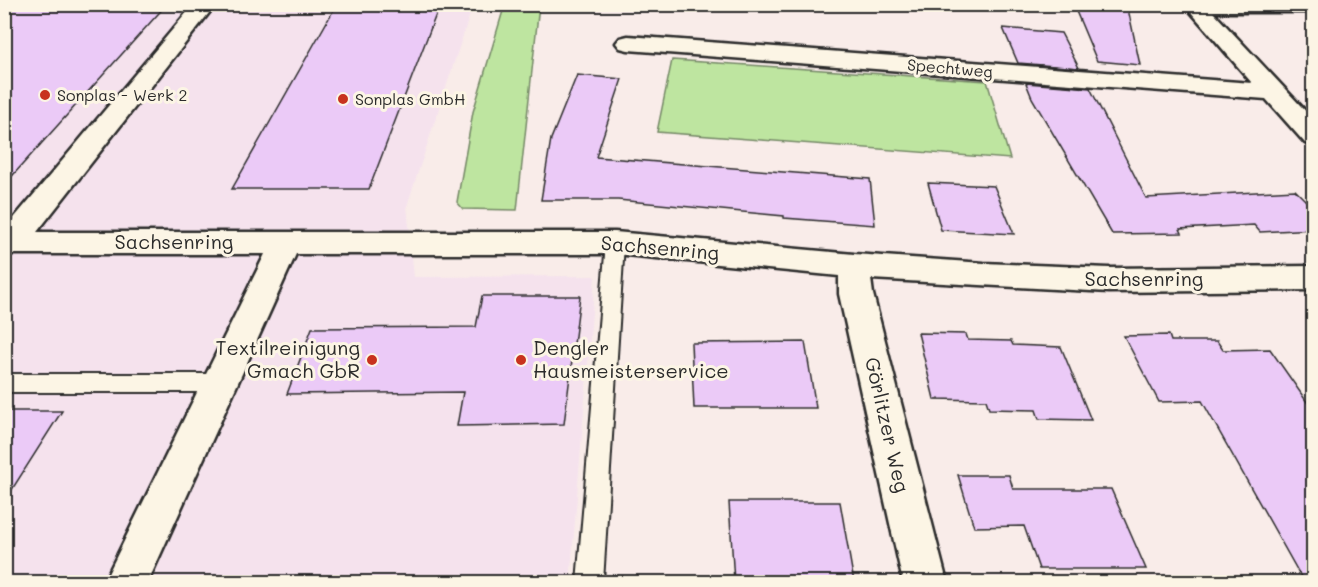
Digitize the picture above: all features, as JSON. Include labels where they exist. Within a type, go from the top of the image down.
[{"type":"street","points":[[8,243],[206,4]]},
{"type":"street","points":[[1195,5],[1314,5]]},
{"type":"street","points":[[1195,5],[1314,137]]},
{"type":"street","name":"Spechtweg","points":[[628,43],[1272,92]]},
{"type":"street","points":[[126,582],[286,242]]},
{"type":"street","name":"Sachsenring","points":[[8,243],[615,243],[854,266],[1109,280],[1314,278]]},
{"type":"street","name":"Görlitzer Weg","points":[[854,266],[856,294],[925,582]]},
{"type":"lane","points":[[591,582],[615,243]]},
{"type":"lane","points":[[4,383],[219,383]]},
{"type":"shaded area","points":[[4,5],[473,5],[407,206],[414,277],[595,276],[570,582],[5,582]]},
{"type":"green space","points":[[505,4],[539,5],[517,210],[463,209],[457,202],[473,112]]},
{"type":"green space","points":[[672,60],[987,81],[1010,159],[657,132]]},
{"type":"building","name":"Sonplas - Werk 2","points":[[4,4],[167,4],[4,185]]},
{"type":"building","name":"Sonplas GmbH","points":[[337,4],[440,4],[369,189],[232,189]]},
{"type":"building","points":[[1073,4],[1127,4],[1140,65],[1097,61]]},
{"type":"building","points":[[1003,28],[1061,33],[1079,68],[1018,63]]},
{"type":"building","points":[[577,75],[622,79],[596,157],[870,179],[875,225],[784,218],[784,216],[618,200],[541,200],[551,139]]},
{"type":"building","points":[[1026,83],[1090,88],[1146,198],[1295,190],[1314,209],[1314,229],[1260,232],[1254,225],[1180,229],[1182,233],[1112,234],[1032,98]]},
{"type":"building","points":[[928,183],[994,186],[1014,234],[941,230]]},
{"type":"building","points":[[482,296],[580,296],[564,424],[457,426],[463,392],[287,394],[312,328],[476,327]]},
{"type":"building","points":[[918,333],[966,334],[968,340],[1011,341],[1013,345],[1061,347],[1091,420],[1039,419],[1036,410],[989,409],[986,400],[934,399]]},
{"type":"building","points":[[1169,335],[1171,341],[1217,341],[1223,350],[1270,349],[1314,412],[1314,582],[1304,582],[1202,401],[1159,402],[1124,336]]},
{"type":"building","points":[[805,342],[816,408],[694,408],[691,343]]},
{"type":"building","points":[[4,411],[62,411],[4,502]]},
{"type":"building","points":[[958,475],[1009,475],[1013,489],[1111,489],[1146,569],[1039,569],[1024,526],[974,527]]},
{"type":"building","points":[[729,502],[840,502],[854,582],[734,582]]},
{"type":"place","name":"Sonplas - Werk 2","points":[[45,95]]},
{"type":"place","name":"Sonplas GmbH","points":[[343,99]]},
{"type":"place","name":"Textilreinigung Gmach GbR","points":[[372,360]]},
{"type":"place","name":"Dengler Hausmeisterservice","points":[[521,360]]}]
